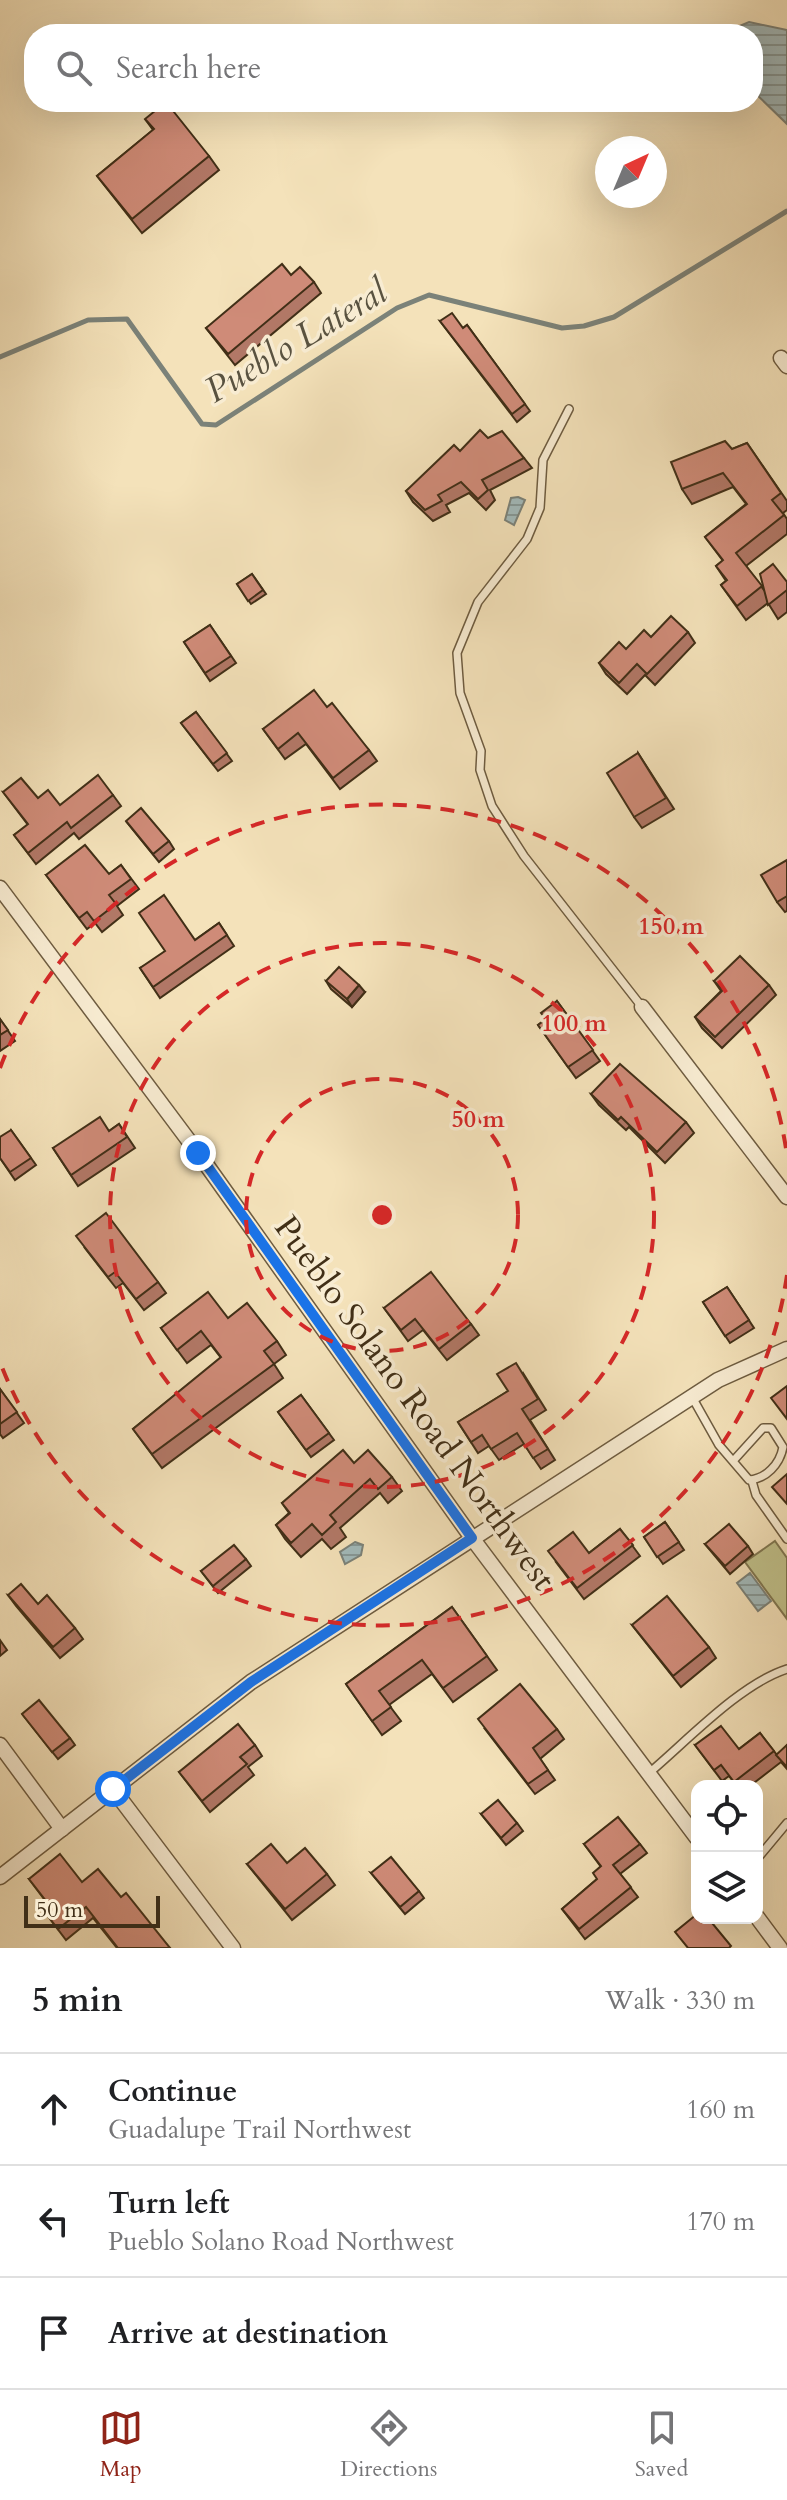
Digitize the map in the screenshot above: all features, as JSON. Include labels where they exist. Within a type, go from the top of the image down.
[{"type":"street","name":"Pueblo Solano Road Northwest","points":[[0,888],[207,1166],[472,1538],[691,1830]]},
{"type":"street","points":[[642,1007],[787,1197]]},
{"type":"street","points":[[0,1877],[251,1682],[718,1380],[787,1349]]},
{"type":"street","points":[[0,1745],[62,1829]]},
{"type":"street","points":[[113,1789],[233,1948]]},
{"type":"street","points":[[762,1924],[780,1948]]},
{"type":"lane","points":[[569,409],[543,460],[540,508],[527,539],[478,602],[457,653],[460,693],[481,751],[480,770],[492,806],[524,856],[642,1007]]},
{"type":"lane","points":[[692,1397],[719,1445],[752,1481],[756,1495],[787,1539]]},
{"type":"lane","points":[[734,1460],[756,1434],[763,1428],[771,1428],[783,1447],[782,1455],[763,1476],[752,1481]]},
{"type":"lane","points":[[649,1773],[768,1677],[787,1669]]},
{"type":"lane","points":[[763,1852],[787,1823]]},
{"type":"green space","points":[[775,1541],[787,1558],[787,1619],[745,1562]]},
{"type":"water","points":[[763,25],[787,30],[787,124],[763,101]]},
{"type":"water","points":[[511,498],[525,500],[514,525],[505,520]]},
{"type":"water","points":[[355,1542],[363,1545],[361,1555],[345,1564],[340,1552]]},
{"type":"water","points":[[750,1573],[771,1601],[758,1611],[737,1583]]},
{"type":"building","points":[[154,112],[174,112],[209,156],[132,219],[97,176],[154,129],[145,119]]},
{"type":"building","points":[[282,264],[291,275],[300,267],[314,282],[228,354],[206,328]]},
{"type":"building","points":[[452,313],[463,328],[467,325],[525,404],[512,414],[440,321]]},
{"type":"building","points":[[480,430],[488,438],[502,431],[524,458],[482,480],[488,490],[478,499],[461,482],[438,495],[442,501],[425,510],[406,491],[454,445],[460,451]]},
{"type":"building","points":[[725,441],[732,449],[747,443],[781,493],[772,500],[784,515],[736,553],[762,586],[737,606],[721,585],[727,580],[716,566],[723,560],[705,537],[747,504],[723,473],[682,489],[671,462]]},
{"type":"building","points":[[773,564],[787,582],[787,590],[768,605],[760,574]]},
{"type":"building","points":[[252,574],[263,590],[248,601],[237,584]]},
{"type":"building","points":[[671,616],[688,632],[647,674],[637,664],[619,683],[599,663],[619,642],[626,649],[644,630],[651,637]]},
{"type":"building","points":[[210,625],[231,656],[205,673],[184,642]]},
{"type":"building","points":[[314,690],[327,707],[332,703],[369,750],[333,778],[298,733],[278,749],[263,729]]},
{"type":"building","points":[[196,712],[227,753],[213,764],[181,723]]},
{"type":"building","points":[[638,753],[666,798],[634,817],[607,773]]},
{"type":"building","points":[[98,775],[113,795],[71,828],[67,822],[28,853],[14,835],[28,824],[3,792],[21,778],[38,798],[48,790],[60,805]]},
{"type":"building","points":[[141,808],[169,841],[153,854],[126,821]]},
{"type":"building","points":[[85,845],[109,874],[121,865],[131,879],[109,895],[116,904],[94,921],[87,912],[79,918],[46,875]]},
{"type":"building","points":[[787,860],[787,896],[777,902],[761,875]]},
{"type":"building","points":[[164,895],[195,940],[219,923],[227,935],[153,987],[140,968],[165,951],[139,913]]},
{"type":"building","points":[[740,956],[769,985],[715,1037],[695,1017],[723,990],[714,981]]},
{"type":"building","points":[[339,967],[359,985],[347,999],[326,981]]},
{"type":"building","points":[[557,1001],[593,1050],[568,1067],[538,1025],[546,1019],[541,1013]]},
{"type":"building","points":[[0,1019],[8,1030],[0,1035]]},
{"type":"building","points":[[620,1064],[686,1122],[657,1152],[621,1117],[618,1120],[591,1094]]},
{"type":"building","points":[[100,1117],[109,1131],[119,1124],[127,1137],[71,1175],[53,1148]]},
{"type":"building","points":[[11,1130],[31,1158],[10,1172],[0,1158],[0,1137]]},
{"type":"building","points":[[106,1213],[158,1282],[136,1299],[115,1272],[108,1277],[76,1236]]},
{"type":"building","points":[[431,1272],[471,1324],[439,1349],[415,1319],[401,1330],[384,1308]]},
{"type":"building","points":[[727,1287],[749,1320],[725,1336],[703,1302]]},
{"type":"building","points":[[208,1292],[228,1318],[247,1303],[277,1341],[264,1351],[274,1364],[152,1454],[133,1429],[221,1357],[201,1331],[177,1350],[161,1328]]},
{"type":"building","points":[[516,1363],[538,1399],[522,1409],[548,1449],[533,1458],[517,1433],[491,1449],[482,1435],[471,1442],[458,1422],[508,1391],[497,1374]]},
{"type":"building","points":[[787,1386],[787,1419],[771,1398]]},
{"type":"building","points":[[0,1389],[17,1412],[0,1424]]},
{"type":"building","points":[[301,1395],[329,1433],[306,1450],[278,1412]]},
{"type":"building","points":[[343,1450],[354,1463],[368,1450],[392,1477],[378,1489],[370,1479],[330,1515],[336,1522],[322,1535],[312,1524],[291,1543],[276,1525],[290,1513],[282,1503]]},
{"type":"building","points":[[787,1474],[787,1504],[772,1487]]},
{"type":"building","points":[[665,1522],[679,1542],[657,1557],[644,1537]]},
{"type":"building","points":[[729,1524],[748,1546],[725,1566],[705,1544]]},
{"type":"building","points":[[620,1529],[633,1545],[577,1588],[548,1551],[573,1532],[589,1553]]},
{"type":"building","points":[[234,1545],[246,1559],[213,1586],[201,1571]]},
{"type":"building","points":[[21,1584],[38,1604],[47,1595],[75,1628],[53,1647],[8,1595]]},
{"type":"building","points":[[667,1596],[709,1647],[673,1676],[632,1625]]},
{"type":"building","points":[[452,1607],[487,1656],[443,1688],[422,1660],[379,1691],[391,1707],[372,1721],[346,1684]]},
{"type":"building","points":[[520,1684],[557,1729],[533,1748],[548,1770],[528,1784],[478,1719]]},
{"type":"building","points":[[39,1700],[70,1738],[52,1752],[22,1714]]},
{"type":"building","points":[[238,1724],[255,1745],[240,1757],[247,1764],[202,1801],[179,1772]]},
{"type":"building","points":[[721,1726],[739,1749],[760,1733],[774,1751],[732,1780],[721,1765],[714,1770],[695,1745]]},
{"type":"building","points":[[787,1745],[787,1767],[776,1755]]},
{"type":"building","points":[[498,1800],[517,1823],[501,1838],[481,1814]]},
{"type":"building","points":[[618,1817],[640,1844],[613,1865],[631,1887],[579,1929],[562,1909],[597,1879],[593,1873],[601,1866],[584,1844]]},
{"type":"building","points":[[271,1844],[287,1863],[305,1848],[327,1874],[285,1909],[247,1864]]},
{"type":"building","points":[[60,1854],[82,1882],[98,1869],[121,1897],[126,1893],[170,1948],[118,1948],[86,1907],[58,1929],[44,1911],[50,1906],[29,1879]]},
{"type":"building","points":[[391,1857],[419,1891],[400,1907],[371,1873]]},
{"type":"building","points":[[691,1919],[691,1924],[713,1924],[731,1946],[688,1948],[675,1932]]},
{"type":"waterway","name":"Pueblo Lateral","points":[[0,357],[88,320],[127,319],[202,424],[216,425],[397,308],[429,295],[562,328],[584,326],[614,317],[787,211]]},
{"type":"route","points":[[113,1789],[251,1682],[472,1538],[367,1386],[198,1153]]}]
